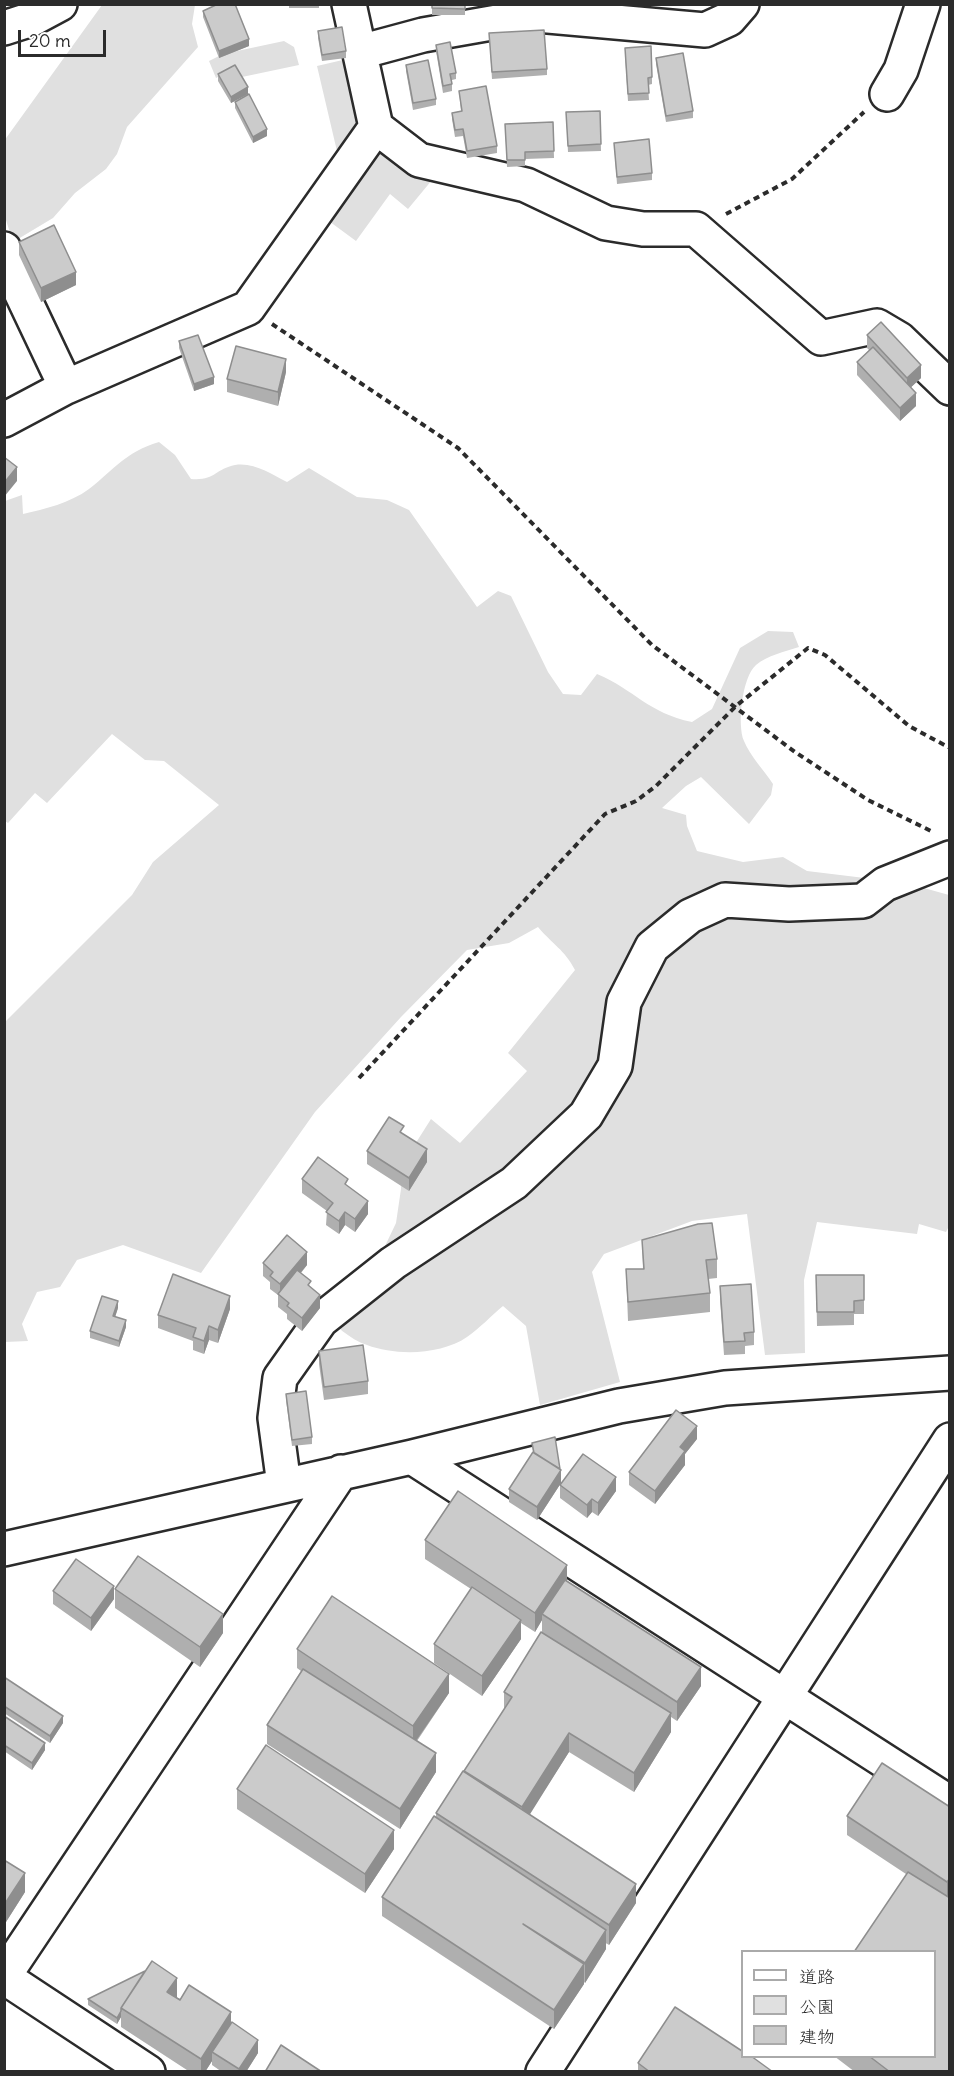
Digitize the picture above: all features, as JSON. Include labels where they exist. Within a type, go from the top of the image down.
[{"type":"street","points":[[4,28],[32,19],[60,4]]},
{"type":"street","points":[[350,4],[376,127],[419,160],[526,185],[606,223],[644,229],[696,229],[820,338],[877,326],[899,339],[950,388]]},
{"type":"street","points":[[360,52],[423,35],[537,15],[705,30],[729,19],[741,4]]},
{"type":"street","points":[[887,94],[901,70],[923,4]]},
{"type":"street","points":[[4,420],[66,387],[248,308],[376,127]]},
{"type":"street","points":[[4,249],[9,267],[66,387]]},
{"type":"street","points":[[284,1485],[275,1418],[280,1378],[321,1320],[393,1263],[514,1184],[586,1115],[615,1066],[624,1002],[652,947],[690,916],[725,900],[789,904],[863,901],[885,884],[945,848]]},
{"type":"street","points":[[4,1549],[619,1406],[725,1389],[950,1373]]},
{"type":"street","points":[[543,2072],[950,1440]]},
{"type":"street","points":[[411,1456],[950,1803]]},
{"type":"street","points":[[148,2072],[4,1976],[341,1472]]},
{"type":"path","points":[[696,229],[792,179],[887,94]]},
{"type":"path","points":[[248,308],[458,448],[652,645],[795,752],[945,848]]},
{"type":"path","points":[[359,1078],[605,814],[636,801],[656,786],[736,706],[808,648],[825,654],[909,726],[950,748]]},
{"type":"green space","points":[[102,5],[195,5],[192,24],[198,47],[127,127],[117,154],[106,169],[75,193],[53,218],[13,242],[5,217],[4,141]]},
{"type":"green space","points":[[284,41],[294,47],[299,65],[242,77],[234,69],[216,78],[209,61],[223,54]]},
{"type":"green space","points":[[347,59],[362,126],[340,164],[317,66]]},
{"type":"green space","points":[[376,137],[437,174],[408,209],[390,194],[356,241],[322,216]]},
{"type":"green space","points":[[159,442],[175,455],[191,479],[210,477],[235,465],[249,465],[287,482],[309,468],[357,497],[387,500],[409,510],[477,607],[498,591],[511,596],[548,672],[563,694],[581,695],[597,674],[664,713],[692,722],[712,709],[740,648],[768,631],[793,632],[799,647],[771,656],[756,665],[747,680],[742,702],[741,724],[744,741],[753,758],[773,784],[771,795],[749,824],[701,777],[686,786],[662,808],[686,815],[687,826],[697,851],[743,862],[783,857],[807,871],[906,883],[949,895],[950,1224],[946,1232],[919,1224],[917,1234],[817,1222],[804,1280],[805,1353],[765,1355],[747,1214],[692,1221],[604,1254],[592,1272],[620,1382],[540,1405],[526,1326],[503,1306],[467,1337],[456,1343],[418,1352],[379,1349],[360,1342],[343,1331],[322,1312],[376,1265],[396,1223],[401,1189],[400,1168],[431,1119],[460,1143],[527,1071],[508,1053],[575,970],[562,952],[538,927],[509,943],[467,950],[401,1017],[315,1112],[201,1273],[123,1245],[77,1260],[60,1287],[37,1292],[22,1324],[28,1341],[5,1342],[5,1022],[132,895],[153,862],[219,805],[164,761],[145,760],[112,734],[47,803],[35,793],[8,823],[5,821],[5,501],[22,495],[23,514],[66,502],[89,489],[129,456]]},
{"type":"building","points":[[218,4],[235,4],[249,39],[219,51],[203,11]]},
{"type":"building","points":[[432,4],[465,4],[465,9],[432,8]]},
{"type":"building","points":[[342,27],[346,51],[322,55],[318,31]]},
{"type":"building","points":[[544,30],[547,69],[492,72],[489,33]]},
{"type":"building","points":[[450,42],[456,73],[450,74],[452,84],[443,86],[436,45]]},
{"type":"building","points":[[651,46],[652,77],[648,78],[649,93],[628,94],[625,48]]},
{"type":"building","points":[[683,53],[693,111],[666,116],[656,58]]},
{"type":"building","points":[[428,60],[436,99],[413,103],[406,65]]},
{"type":"building","points":[[235,65],[248,87],[231,97],[218,74]]},
{"type":"building","points":[[486,86],[497,146],[467,151],[463,129],[455,130],[452,113],[462,111],[459,91]]},
{"type":"building","points":[[249,94],[267,129],[253,137],[235,102]]},
{"type":"building","points":[[600,111],[601,144],[568,146],[566,112]]},
{"type":"building","points":[[553,122],[554,151],[525,152],[525,160],[507,160],[505,124]]},
{"type":"building","points":[[649,139],[652,173],[617,177],[614,143]]},
{"type":"building","points":[[54,225],[76,272],[41,288],[19,242]]},
{"type":"building","points":[[881,322],[921,365],[907,378],[867,335]]},
{"type":"building","points":[[198,335],[214,377],[194,384],[179,341]]},
{"type":"building","points":[[236,346],[286,359],[278,392],[227,379]]},
{"type":"building","points":[[873,347],[916,393],[900,408],[857,362]]},
{"type":"building","points":[[4,457],[17,467],[4,483]]},
{"type":"building","points":[[389,1117],[404,1126],[400,1132],[427,1149],[409,1178],[367,1151]]},
{"type":"building","points":[[318,1157],[348,1179],[345,1184],[368,1201],[355,1219],[345,1212],[339,1221],[326,1212],[333,1203],[302,1179]]},
{"type":"building","points":[[712,1223],[717,1259],[706,1260],[710,1293],[628,1302],[626,1269],[644,1269],[642,1240],[698,1224]]},
{"type":"building","points":[[287,1235],[307,1252],[280,1284],[270,1276],[273,1272],[263,1263]]},
{"type":"building","points":[[297,1270],[311,1281],[308,1285],[320,1295],[302,1318],[287,1306],[289,1303],[278,1294]]},
{"type":"building","points":[[173,1274],[230,1296],[218,1330],[209,1326],[204,1341],[193,1337],[196,1328],[158,1315]]},
{"type":"building","points":[[816,1275],[864,1275],[864,1300],[854,1301],[854,1312],[817,1312]]},
{"type":"building","points":[[751,1284],[754,1332],[744,1333],[745,1341],[724,1342],[720,1286]]},
{"type":"building","points":[[102,1296],[118,1301],[113,1316],[126,1320],[119,1341],[90,1331]]},
{"type":"building","points":[[363,1345],[368,1381],[324,1387],[319,1351]]},
{"type":"building","points":[[306,1391],[312,1437],[292,1440],[286,1394]]},
{"type":"building","points":[[676,1410],[697,1426],[680,1447],[685,1451],[655,1491],[629,1472]]},
{"type":"building","points":[[555,1437],[560,1469],[534,1453],[532,1443]]},
{"type":"building","points":[[533,1452],[561,1470],[537,1507],[509,1489]]},
{"type":"building","points":[[583,1454],[616,1477],[598,1503],[592,1499],[587,1505],[560,1485]]},
{"type":"building","points":[[458,1491],[567,1565],[535,1613],[425,1540]]},
{"type":"building","points":[[138,1556],[223,1614],[200,1647],[115,1589]]},
{"type":"building","points":[[76,1559],[114,1586],[91,1618],[53,1591]]},
{"type":"building","points":[[565,1580],[701,1667],[677,1702],[542,1614]]},
{"type":"building","points":[[472,1587],[521,1620],[482,1676],[434,1644]]},
{"type":"building","points":[[332,1596],[449,1674],[413,1726],[297,1649]]},
{"type":"building","points":[[541,1632],[671,1713],[634,1773],[569,1733],[522,1807],[464,1771],[512,1697],[504,1692]]},
{"type":"building","points":[[303,1669],[436,1753],[400,1809],[267,1725]]},
{"type":"building","points":[[4,1677],[63,1716],[50,1736],[4,1706]]},
{"type":"building","points":[[4,1716],[45,1743],[32,1763],[4,1745]]},
{"type":"building","points":[[266,1745],[394,1830],[365,1874],[237,1789]]},
{"type":"building","points":[[882,1763],[950,1807],[950,1878],[947,1882],[847,1816]]},
{"type":"building","points":[[463,1771],[636,1884],[609,1925],[436,1813]]},
{"type":"building","points":[[434,1816],[606,1930],[585,1963],[523,1924],[584,1964],[554,2010],[382,1897]]},
{"type":"building","points":[[4,1860],[25,1873],[6,1902],[4,1902]]},
{"type":"building","points":[[908,1872],[950,1898],[950,2072],[890,2072],[872,2058],[936,2058],[936,1950],[855,1950]]},
{"type":"building","points":[[152,1961],[177,1978],[167,1992],[180,2000],[189,1985],[231,2012],[201,2059],[121,2008]]},
{"type":"building","points":[[145,1971],[117,2018],[88,1999]]},
{"type":"building","points":[[675,2007],[741,2050],[741,2058],[754,2058],[773,2072],[650,2072],[638,2063]]},
{"type":"building","points":[[232,2022],[258,2040],[239,2069],[212,2052]]},
{"type":"building","points":[[281,2045],[322,2072],[265,2072]]}]
